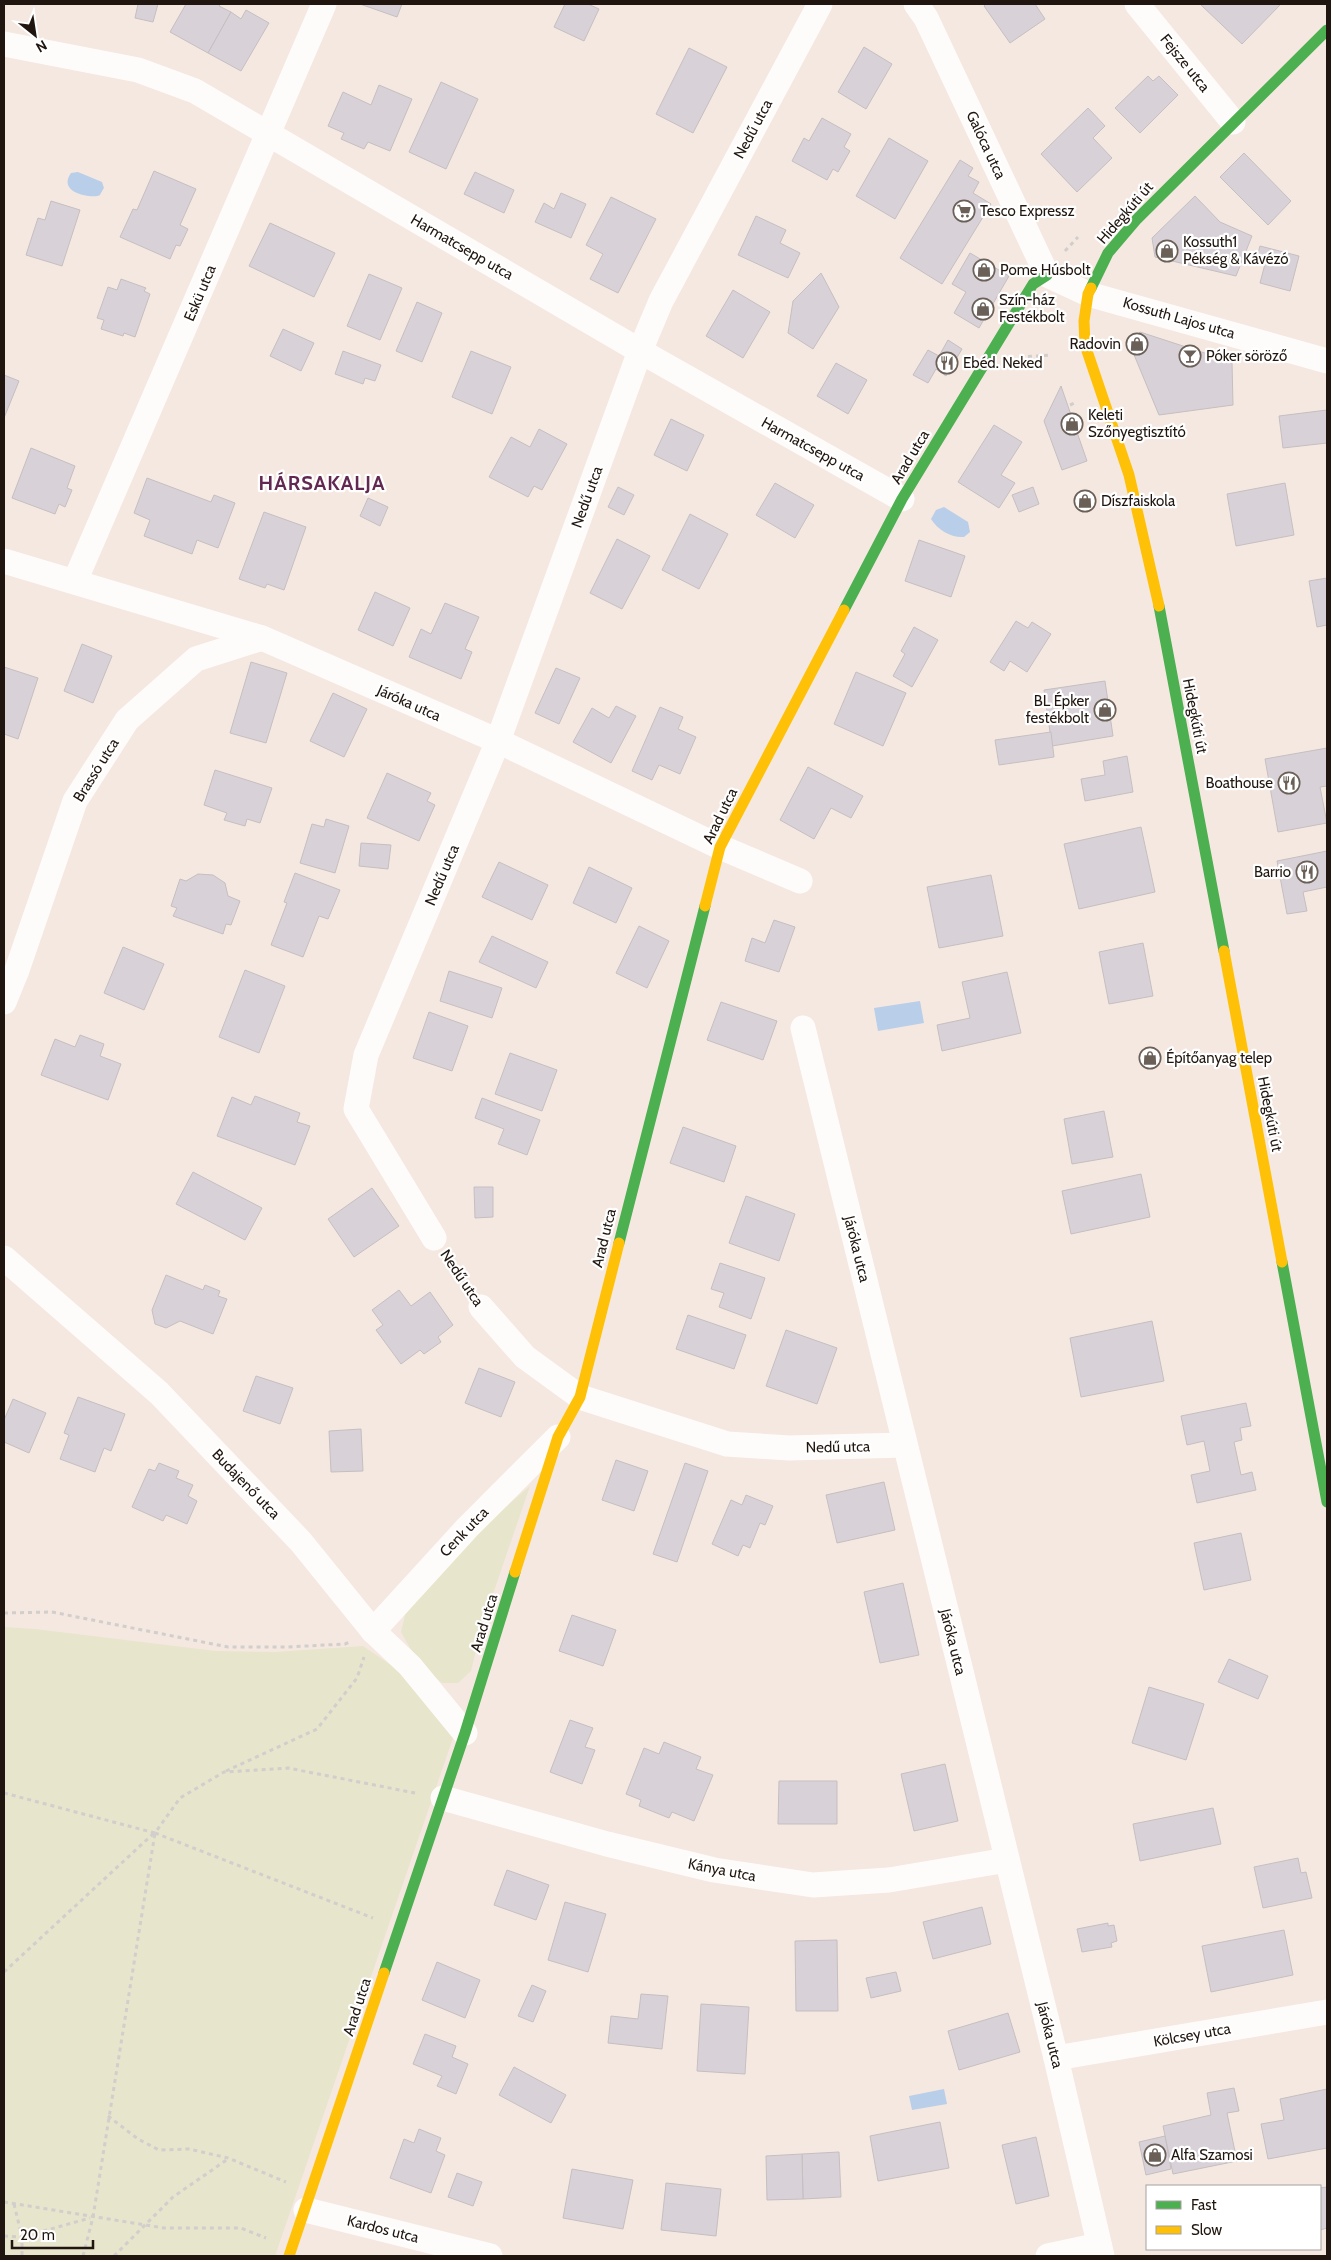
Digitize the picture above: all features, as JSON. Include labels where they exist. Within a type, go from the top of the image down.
[{"type":"street","name":"Eskü utca","points":[[75,581],[324,4]]},
{"type":"street","name":"Nedű utca","points":[[434,1238],[356,1109],[366,1055],[498,741],[640,351],[661,301],[820,4]]},
{"type":"street","name":"Galóca utca","points":[[916,4],[926,18],[939,44],[1047,275]]},
{"type":"street","name":"Fejsze utca","points":[[1137,4],[1233,122]]},
{"type":"street","name":"Hidegkúti út","points":[[1327,30],[1137,219],[1108,253],[1088,294],[1084,321],[1085,345],[1129,475],[1142,525],[1327,1502]]},
{"type":"street","name":"Harmatcsepp utca","points":[[4,44],[138,70],[195,91],[640,351],[902,499]]},
{"type":"street","points":[[1047,275],[1088,294]]},
{"type":"street","name":"Arad utca","points":[[290,2252],[309,2202],[465,1733],[558,1438],[580,1397],[720,847],[902,499],[1034,284],[1047,275]]},
{"type":"street","name":"Kossuth Lajos utca","points":[[1088,294],[1114,299],[1327,361]]},
{"type":"street","name":"Járóka utca","points":[[4,561],[262,638],[498,741],[720,847],[800,881]]},
{"type":"street","name":"Brassó utca","points":[[4,1002],[17,970],[74,801],[128,720],[196,660],[262,638]]},
{"type":"street","name":"Járóka utca","points":[[803,1028],[1056,2058],[1100,2250]]},
{"type":"street","name":"Budajenő utca","points":[[4,1258],[159,1393],[301,1542],[373,1631],[410,1666],[465,1733]]},
{"type":"street","name":"Nedű utca","points":[[481,1307],[525,1357],[580,1397],[727,1444],[789,1448],[905,1445]]},
{"type":"street","name":"Cenk utca","points":[[373,1631],[467,1528],[558,1438]]},
{"type":"street","name":"Kánya utca","points":[[443,1798],[607,1844],[714,1870],[813,1885],[889,1880],[1007,1860]]},
{"type":"street","name":"Kölcsey utca","points":[[1056,2058],[1327,2012]]},
{"type":"street","name":"Kardos utca","points":[[309,2202],[490,2256]]},
{"type":"street","points":[[1048,2256],[1100,2250]]},
{"type":"path","points":[[1017,357],[1052,355]]},
{"type":"path","name":"Nedű utca","points":[[434,1238],[481,1307]]},
{"type":"path","points":[[4,1613],[52,1612],[228,1646],[287,1648],[345,1644],[373,1631]]},
{"type":"path","points":[[4,1972],[155,1833],[180,1798],[224,1772],[316,1729],[357,1678],[373,1631]]},
{"type":"path","points":[[224,1772],[288,1768],[443,1798]]},
{"type":"path","points":[[4,1793],[155,1833],[399,1928]]},
{"type":"path","points":[[83,2256],[93,2217],[155,1833]]},
{"type":"path","points":[[108,2116],[138,2139],[159,2150],[190,2149],[228,2158],[309,2202]]},
{"type":"path","points":[[114,2256],[173,2197],[228,2158]]},
{"type":"path","points":[[4,2202],[164,2228],[241,2228],[290,2252]]},
{"type":"path","points":[[14,2204],[22,2237],[22,2256]]},
{"type":"path","points":[[4,2236],[22,2237],[93,2217]]},
{"type":"shaded area","points":[[530,1486],[482,1626],[471,1671],[458,1683],[442,1683],[418,1662],[401,1632],[406,1611],[469,1539]]},
{"type":"shaded area","points":[[4,1627],[216,1651],[275,1652],[363,1646],[398,1670],[453,1738],[275,2256],[4,2256]]},
{"type":"water","points":[[78,172],[102,182],[104,188],[100,195],[85,195],[72,190],[68,186],[71,173]]},
{"type":"water","points":[[944,507],[968,522],[970,532],[964,537],[959,537],[950,535],[937,527],[931,519],[936,510]]},
{"type":"water","points":[[920,1001],[924,1023],[878,1031],[874,1008]]},
{"type":"water","points":[[944,2089],[947,2104],[912,2110],[909,2096]]},
{"type":"building","points":[[138,4],[158,4],[153,22],[135,18]]},
{"type":"building","points":[[186,4],[221,4],[219,6],[231,12],[208,53],[170,32]]},
{"type":"building","points":[[360,4],[402,4],[397,17]]},
{"type":"building","points":[[565,4],[588,4],[599,9],[584,41],[554,27]]},
{"type":"building","points":[[986,4],[1035,4],[1045,19],[1010,43],[984,6]]},
{"type":"building","points":[[1202,4],[1281,4],[1242,44]]},
{"type":"building","points":[[246,10],[269,23],[241,71],[208,53],[231,12],[241,19]]},
{"type":"building","points":[[864,47],[892,64],[866,109],[838,92]]},
{"type":"building","points":[[689,48],[727,67],[693,133],[656,114]]},
{"type":"building","points":[[1148,76],[1153,81],[1159,76],[1178,95],[1140,133],[1115,108]]},
{"type":"building","points":[[441,82],[478,99],[446,169],[409,152]]},
{"type":"building","points":[[379,85],[412,99],[390,151],[368,142],[364,149],[341,139],[344,133],[328,126],[343,92],[371,105]]},
{"type":"building","points":[[1088,108],[1105,126],[1093,138],[1112,158],[1077,192],[1041,154]]},
{"type":"building","points":[[822,118],[851,134],[844,147],[850,151],[838,172],[833,169],[827,180],[792,161],[804,138],[809,141]]},
{"type":"building","points":[[889,138],[928,161],[895,219],[856,196]]},
{"type":"building","points":[[1244,153],[1291,201],[1268,225],[1220,177]]},
{"type":"building","points":[[960,160],[973,168],[968,176],[979,182],[973,193],[991,204],[942,284],[900,258]]},
{"type":"building","points":[[154,171],[196,189],[180,225],[188,229],[180,246],[176,245],[170,259],[120,237],[133,209],[137,210]]},
{"type":"building","points":[[475,172],[514,190],[504,213],[464,194]]},
{"type":"building","points":[[561,193],[586,204],[571,238],[535,222],[544,203],[554,209]]},
{"type":"building","points":[[1195,196],[1220,222],[1252,236],[1236,276],[1155,257],[1152,238]]},
{"type":"building","points":[[611,197],[656,219],[618,293],[590,279],[603,254],[586,245]]},
{"type":"building","points":[[51,201],[80,210],[62,266],[26,255],[38,218],[45,220]]},
{"type":"building","points":[[756,216],[786,230],[780,243],[800,253],[788,278],[738,255]]},
{"type":"building","points":[[270,223],[335,253],[314,297],[249,266]]},
{"type":"building","points":[[1260,246],[1299,256],[1290,291],[1260,283],[1265,264],[1256,261]]},
{"type":"building","points":[[970,253],[1009,276],[979,328],[954,313],[966,292],[952,284]]},
{"type":"building","points":[[821,273],[839,307],[813,349],[788,333],[793,301]]},
{"type":"building","points":[[369,274],[402,288],[380,340],[347,326]]},
{"type":"building","points":[[121,279],[146,288],[144,291],[150,294],[135,337],[124,333],[123,336],[101,329],[104,320],[97,318],[108,287],[117,290]]},
{"type":"building","points":[[733,290],[770,312],[743,358],[706,336]]},
{"type":"building","points":[[417,302],[442,313],[422,362],[396,351]]},
{"type":"building","points":[[283,329],[314,343],[301,371],[270,356]]},
{"type":"building","points":[[1140,332],[1232,362],[1233,405],[1159,415],[1130,345]]},
{"type":"building","points":[[948,340],[962,349],[946,376],[936,369],[928,383],[913,375],[928,350],[939,356]]},
{"type":"building","points":[[343,351],[381,365],[375,381],[365,378],[363,384],[335,374]]},
{"type":"building","points":[[471,351],[511,367],[492,414],[452,397]]},
{"type":"building","points":[[836,363],[867,380],[848,414],[817,396]]},
{"type":"building","points":[[4,375],[19,381],[4,418]]},
{"type":"building","points":[[1061,386],[1087,461],[1062,470],[1044,421]]},
{"type":"building","points":[[1327,410],[1327,443],[1283,448],[1279,416]]},
{"type":"building","points":[[671,419],[704,435],[687,471],[654,455]]},
{"type":"building","points":[[994,425],[1022,442],[1001,475],[1015,483],[999,508],[958,482]]},
{"type":"building","points":[[539,429],[567,444],[542,490],[534,486],[528,497],[489,477],[511,437],[530,447]]},
{"type":"building","points":[[31,448],[75,466],[67,488],[72,490],[65,507],[59,504],[55,514],[12,498]]},
{"type":"building","points":[[147,478],[211,502],[214,495],[235,503],[218,548],[197,540],[192,554],[144,536],[150,520],[134,513]]},
{"type":"building","points":[[775,483],[814,505],[795,538],[756,515]]},
{"type":"building","points":[[1285,483],[1294,535],[1236,546],[1227,494]]},
{"type":"building","points":[[618,487],[634,495],[624,515],[608,507]]},
{"type":"building","points":[[1033,487],[1039,504],[1019,512],[1012,495]]},
{"type":"building","points":[[368,498],[388,507],[380,526],[360,516]]},
{"type":"building","points":[[264,512],[306,527],[284,590],[267,584],[265,588],[239,579]]},
{"type":"building","points":[[690,514],[728,534],[699,589],[662,570]]},
{"type":"building","points":[[617,539],[650,556],[622,609],[590,593]]},
{"type":"building","points":[[919,540],[965,556],[951,597],[905,581]]},
{"type":"building","points":[[1327,578],[1327,625],[1317,627],[1309,581]]},
{"type":"building","points":[[375,592],[410,608],[393,646],[358,630]]},
{"type":"building","points":[[445,603],[479,617],[465,649],[472,652],[461,679],[409,657],[421,629],[431,634]]},
{"type":"building","points":[[1016,621],[1028,628],[1032,622],[1051,634],[1027,672],[1010,661],[1004,671],[990,662]]},
{"type":"building","points":[[914,627],[938,640],[912,687],[893,676],[905,654],[901,651]]},
{"type":"building","points":[[82,644],[112,656],[93,703],[64,691]]},
{"type":"building","points":[[251,662],[287,673],[266,743],[230,733]]},
{"type":"building","points":[[4,667],[38,678],[18,739],[4,734]]},
{"type":"building","points":[[556,668],[580,678],[559,724],[535,713]]},
{"type":"building","points":[[856,672],[906,693],[883,746],[834,724]]},
{"type":"building","points":[[1105,681],[1113,736],[1052,746],[1044,690]]},
{"type":"building","points":[[333,693],[367,709],[344,757],[310,741]]},
{"type":"building","points":[[616,706],[636,716],[611,763],[573,742],[592,708],[609,718]]},
{"type":"building","points":[[660,707],[683,717],[678,729],[696,737],[680,774],[659,765],[652,780],[632,771]]},
{"type":"building","points":[[1051,732],[1054,757],[999,765],[995,740]]},
{"type":"building","points":[[1327,748],[1327,786],[1320,787],[1327,823],[1278,832],[1265,759]]},
{"type":"building","points":[[1127,756],[1133,792],[1085,801],[1081,779],[1105,775],[1103,761]]},
{"type":"building","points":[[808,767],[863,796],[851,818],[831,808],[814,839],[780,820]]},
{"type":"building","points":[[215,770],[272,788],[260,823],[247,819],[245,826],[224,820],[227,813],[204,805]]},
{"type":"building","points":[[387,773],[431,793],[427,801],[435,805],[419,841],[367,818]]},
{"type":"building","points":[[326,819],[349,826],[335,873],[300,863],[312,824],[324,827]]},
{"type":"building","points":[[1141,827],[1155,892],[1079,909],[1064,844]]},
{"type":"building","points":[[361,843],[391,845],[388,869],[359,866]]},
{"type":"building","points":[[1327,851],[1327,887],[1303,892],[1307,911],[1287,914],[1277,861]]},
{"type":"building","points":[[499,862],[548,885],[532,920],[482,897]]},
{"type":"building","points":[[589,867],[632,888],[616,923],[573,903]]},
{"type":"building","points":[[295,873],[340,890],[328,919],[319,916],[303,957],[271,945],[287,903],[284,902]]},
{"type":"building","points":[[198,874],[213,875],[225,883],[228,896],[240,901],[231,925],[226,924],[223,934],[173,916],[177,908],[171,906],[180,879],[186,881]]},
{"type":"building","points":[[991,875],[1003,936],[939,948],[927,887]]},
{"type":"building","points":[[774,920],[795,927],[779,972],[745,961],[752,938],[765,943]]},
{"type":"building","points":[[639,926],[669,941],[647,988],[616,973]]},
{"type":"building","points":[[492,936],[548,962],[536,988],[479,962]]},
{"type":"building","points":[[1143,943],[1153,996],[1109,1004],[1099,952]]},
{"type":"building","points":[[123,947],[164,964],[144,1010],[104,993]]},
{"type":"building","points":[[245,970],[285,986],[259,1053],[219,1037]]},
{"type":"building","points":[[449,971],[502,988],[492,1018],[440,1001]]},
{"type":"building","points":[[1007,972],[1021,1033],[942,1051],[937,1025],[970,1018],[962,982]]},
{"type":"building","points":[[721,1002],[777,1021],[763,1060],[707,1040]]},
{"type":"building","points":[[429,1012],[468,1026],[452,1071],[413,1058]]},
{"type":"building","points":[[80,1035],[104,1044],[100,1056],[121,1064],[108,1100],[41,1075],[55,1039],[75,1047]]},
{"type":"building","points":[[510,1053],[557,1070],[542,1111],[495,1094]]},
{"type":"building","points":[[255,1096],[300,1113],[297,1122],[310,1126],[295,1165],[217,1136],[232,1097],[251,1105]]},
{"type":"building","points":[[482,1098],[540,1120],[527,1155],[498,1144],[504,1129],[475,1118]]},
{"type":"building","points":[[1104,1111],[1113,1157],[1072,1164],[1064,1119]]},
{"type":"building","points":[[683,1127],[736,1146],[724,1182],[670,1163]]},
{"type":"building","points":[[193,1172],[262,1208],[245,1240],[176,1204]]},
{"type":"building","points":[[1141,1174],[1150,1217],[1071,1234],[1062,1191]]},
{"type":"building","points":[[474,1187],[493,1187],[493,1217],[475,1218]]},
{"type":"building","points":[[372,1188],[399,1226],[354,1257],[328,1219]]},
{"type":"building","points":[[746,1196],[795,1214],[779,1261],[729,1243]]},
{"type":"building","points":[[720,1263],[765,1278],[751,1319],[719,1307],[724,1293],[711,1289]]},
{"type":"building","points":[[166,1275],[203,1290],[205,1285],[220,1291],[218,1296],[227,1299],[213,1334],[180,1321],[166,1328],[155,1324],[152,1310]]},
{"type":"building","points":[[399,1290],[411,1306],[430,1292],[453,1325],[438,1337],[441,1342],[424,1354],[420,1350],[401,1364],[376,1330],[383,1325],[372,1310]]},
{"type":"building","points":[[688,1315],[746,1335],[734,1369],[676,1349]]},
{"type":"building","points":[[1152,1321],[1164,1381],[1081,1397],[1070,1338]]},
{"type":"building","points":[[786,1330],[837,1348],[817,1404],[766,1386]]},
{"type":"building","points":[[479,1368],[515,1382],[501,1417],[465,1403]]},
{"type":"building","points":[[256,1376],[293,1388],[280,1424],[243,1411]]},
{"type":"building","points":[[78,1397],[125,1414],[111,1451],[104,1448],[95,1472],[60,1459],[69,1435],[64,1433]]},
{"type":"building","points":[[13,1399],[46,1413],[29,1453],[4,1442],[4,1420]]},
{"type":"building","points":[[1246,1403],[1251,1426],[1240,1428],[1242,1440],[1234,1442],[1241,1475],[1252,1472],[1256,1490],[1197,1503],[1191,1475],[1210,1471],[1204,1441],[1187,1445],[1181,1416]]},
{"type":"building","points":[[361,1429],[363,1471],[331,1472],[329,1431]]},
{"type":"building","points":[[616,1460],[648,1471],[634,1511],[602,1500]]},
{"type":"building","points":[[159,1463],[179,1471],[176,1478],[193,1485],[188,1496],[197,1501],[187,1524],[166,1515],[163,1521],[132,1507],[149,1469],[155,1471]]},
{"type":"building","points":[[685,1463],[708,1471],[677,1562],[653,1554]]},
{"type":"building","points":[[884,1482],[895,1530],[837,1543],[826,1495]]},
{"type":"building","points":[[746,1495],[773,1506],[765,1525],[760,1523],[750,1548],[743,1545],[738,1556],[712,1544],[731,1500],[742,1505]]},
{"type":"building","points":[[1241,1533],[1251,1580],[1204,1590],[1194,1543]]},
{"type":"building","points":[[903,1583],[919,1655],[880,1663],[864,1592]]},
{"type":"building","points":[[572,1615],[616,1630],[603,1666],[559,1651]]},
{"type":"building","points":[[1229,1659],[1268,1676],[1258,1699],[1218,1682]]},
{"type":"building","points":[[1149,1687],[1204,1704],[1186,1760],[1132,1743]]},
{"type":"building","points":[[570,1720],[593,1728],[585,1747],[595,1750],[582,1784],[550,1772]]},
{"type":"building","points":[[664,1742],[701,1757],[696,1769],[713,1775],[694,1821],[672,1812],[669,1818],[639,1806],[641,1800],[626,1794],[644,1748],[659,1754]]},
{"type":"building","points":[[945,1764],[958,1821],[914,1831],[901,1774]]},
{"type":"building","points":[[779,1781],[837,1781],[837,1824],[778,1824]]},
{"type":"building","points":[[1213,1808],[1221,1844],[1140,1861],[1133,1824]]},
{"type":"building","points":[[1298,1858],[1301,1873],[1306,1872],[1312,1898],[1263,1908],[1254,1867]]},
{"type":"building","points":[[507,1870],[549,1885],[536,1920],[494,1905]]},
{"type":"building","points":[[565,1902],[606,1914],[588,1972],[548,1960]]},
{"type":"building","points":[[982,1907],[991,1944],[933,1959],[923,1922]]},
{"type":"building","points":[[1108,1923],[1108,1926],[1114,1925],[1117,1941],[1111,1943],[1112,1947],[1082,1952],[1077,1929]]},
{"type":"building","points":[[1284,1930],[1293,1975],[1211,1992],[1202,1946]]},
{"type":"building","points":[[837,1940],[838,2011],[796,2011],[795,1941]]},
{"type":"building","points":[[437,1962],[480,1980],[465,2018],[422,2000]]},
{"type":"building","points":[[896,1972],[901,1991],[871,1998],[866,1978]]},
{"type":"building","points":[[532,1985],[546,1991],[533,2022],[518,2016]]},
{"type":"building","points":[[641,1994],[668,1996],[662,2049],[608,2043],[611,2016],[638,2019]]},
{"type":"building","points":[[701,2004],[749,2007],[745,2074],[697,2071]]},
{"type":"building","points":[[1008,2013],[1020,2052],[959,2070],[948,2031]]},
{"type":"building","points":[[425,2034],[456,2046],[452,2057],[468,2064],[456,2094],[437,2086],[442,2076],[413,2064]]},
{"type":"building","points":[[514,2067],[566,2095],[551,2123],[499,2095]]},
{"type":"building","points":[[1234,2088],[1239,2111],[1227,2113],[1237,2161],[1173,2174],[1163,2126],[1211,2115],[1207,2093]]},
{"type":"building","points":[[1327,2089],[1327,2148],[1268,2159],[1261,2124],[1284,2120],[1280,2099]]},
{"type":"building","points":[[940,2122],[949,2168],[878,2181],[870,2136]]},
{"type":"building","points":[[419,2129],[441,2138],[436,2151],[445,2155],[431,2193],[390,2178],[404,2139],[414,2143]]},
{"type":"building","name":"Alfa Szamosi","points":[[1165,2136],[1171,2169],[1146,2175],[1139,2142]]},
{"type":"building","points":[[1036,2137],[1049,2196],[1016,2204],[1002,2145]]},
{"type":"building","points":[[839,2152],[841,2197],[803,2199],[802,2154]]},
{"type":"building","points":[[802,2154],[803,2199],[767,2200],[766,2156]]},
{"type":"building","points":[[572,2169],[633,2180],[623,2229],[563,2218]]},
{"type":"building","points":[[457,2173],[482,2182],[473,2206],[448,2197]]},
{"type":"building","points":[[666,2183],[721,2189],[716,2236],[661,2230]]},
{"type":"building","points":[[1327,2187],[1327,2228],[1321,2230],[1321,2188]]},
{"type":"traffic: fast","points":[[1091,288],[1108,253],[1137,219],[1327,30]]},
{"type":"traffic: fast","points":[[844,610],[902,499],[1033,284],[1047,275]]},
{"type":"traffic: fast","points":[[1159,606],[1224,951]]},
{"type":"traffic: fast","points":[[619,1243],[705,906]]},
{"type":"traffic: fast","points":[[1282,1262],[1327,1502]]},
{"type":"traffic: fast","points":[[384,1973],[465,1733],[515,1572]]},
{"type":"traffic: slow","points":[[1091,288],[1088,294],[1084,321],[1085,345],[1129,475],[1159,606]]},
{"type":"traffic: slow","points":[[705,906],[720,847],[844,610]]},
{"type":"traffic: slow","points":[[1224,951],[1282,1262]]},
{"type":"traffic: slow","points":[[515,1572],[558,1437],[580,1397],[619,1243]]},
{"type":"traffic: slow","points":[[289,2256],[384,1973]]},
{"type":"place","name":"Tesco Expressz","points":[[964,211]]},
{"type":"place","name":"Kossuth1 Pékség & Kávézó","points":[[1167,251]]},
{"type":"place","name":"Pome Húsbolt","points":[[984,270]]},
{"type":"place","name":"Szín-ház Festékbolt","points":[[983,309]]},
{"type":"place","name":"Radovin","points":[[1137,344]]},
{"type":"place","name":"Póker söröző","points":[[1190,356]]},
{"type":"place","name":"Ebéd. Neked","points":[[947,363]]},
{"type":"place","name":"Keleti Szőnyegtisztító","points":[[1072,424]]},
{"type":"place","name":"Díszfaiskola","points":[[1085,501]]},
{"type":"place","name":"BL Épker festékbolt","points":[[1105,710]]},
{"type":"place","name":"Boathouse","points":[[1289,783]]},
{"type":"place","name":"Barrio","points":[[1307,872]]},
{"type":"place","name":"Építőanyag telep","points":[[1150,1058]]},
{"type":"place","name":"Alfa Szamosi","points":[[1155,2155]]},
{"type":"district","name":"HÁRSAKALJA","points":[[322,483]]}]
